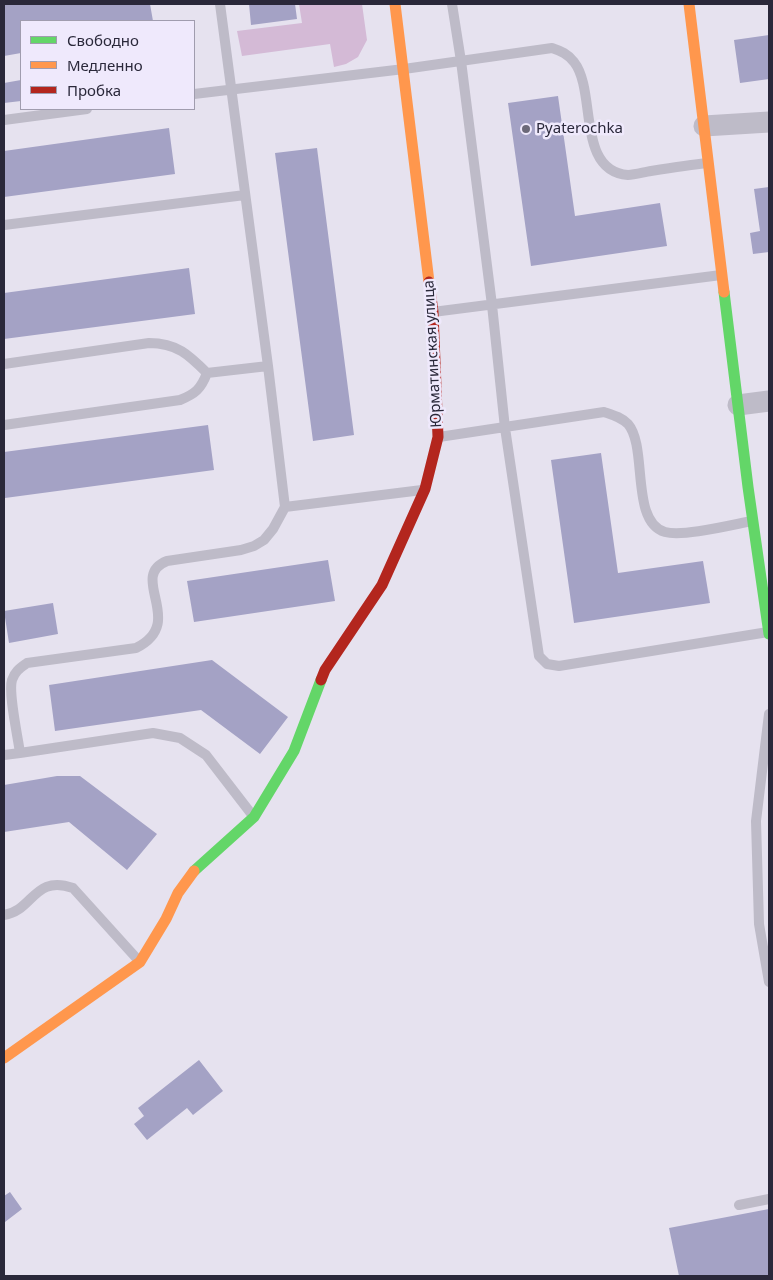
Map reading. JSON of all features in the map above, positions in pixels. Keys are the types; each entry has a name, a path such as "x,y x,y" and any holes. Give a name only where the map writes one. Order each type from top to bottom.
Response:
{"street":[{"name":"Юрматинская улица","path":"4,1058 140,962 166,919 178,893 194,870 254,816 294,751 325,670 382,585 425,489 438,437 434,312 395,4"},
{"path":"688,4 738,405 769,633"},
{"path":"704,126 769,122"},
{"path":"738,405 769,401"}],"lane":[{"path":"20,753 11,681 17,670 27,663 136,648 148,642 156,633 159,620 152,580 159,564 167,561 242,550 254,546 264,540 273,529 284,507 268,366 220,4"},
{"path":"452,4 492,305 505,428 539,656 547,664 559,666 769,633"},
{"path":"195,94 404,69 552,48 564,52 574,62 581,74 596,150 604,164 615,172 629,175 708,163"},
{"path":"4,120 79,110"},
{"path":"4,225 245,195"},
{"path":"434,312 722,275"},
{"path":"4,364 149,343 162,343 177,348 193,359 207,374"},
{"path":"207,374 268,366"},
{"path":"4,425 180,400 192,395 202,385 207,374"},
{"path":"438,437 604,412 618,416 629,425 634,438 645,509 651,522 663,531 677,533 753,521"},
{"path":"284,507 425,489"},
{"path":"769,714 756,821 759,924 769,982"},
{"path":"4,755 153,733 180,738 206,755 254,816"},
{"path":"4,915 13,914 39,890 49,885 62,884 72,888 140,962"},
{"path":"739,1205 769,1199"}],"shaded area":[{"path":"299,4 362,4 367,40 358,57 346,64 334,67 330,44 242,56 237,31 302,23"}],"building":[{"path":"4,4 150,4 153,20 20,20 20,53 4,56"},
{"path":"249,4 295,4 297,19 251,25"},
{"path":"769,35 769,79 740,83 734,40"},
{"path":"20,80 20,101 4,103 4,83"},
{"path":"558,96 575,216 660,203 667,246 531,266 508,103"},
{"path":"169,128 175,174 4,197 4,151"},
{"path":"317,148 354,435 313,441 275,153"},
{"path":"769,187 769,252 753,254 750,233 760,231 754,189"},
{"path":"189,268 195,314 4,339 4,293"},
{"path":"208,425 214,470 5,498 4,452"},
{"path":"601,453 618,573 703,561 710,603 574,623 551,460"},
{"path":"328,560 335,601 194,622 187,581"},
{"path":"53,603 58,634 9,643 4,611"},
{"path":"212,660 288,717 260,754 201,710 55,731 49,685"},
{"path":"57,776 80,776 157,834 127,870 69,822 4,832 4,785"},
{"path":"199,1060 223,1091 193,1115 187,1108 147,1140 134,1124 144,1116 138,1108"},
{"path":"10,1192 22,1209 5,1222 4,1196"},
{"path":"769,1209 769,1276 679,1276 669,1228"}],"traffic: fast":[{"path":"724,292 748,487 769,634"},
{"path":"194,871 254,817 294,751 321,680"}],"traffic: slow":[{"path":"395,4 429,282"},
{"path":"689,4 724,292"},
{"path":"4,1058 140,962 166,919 178,893 194,871"}],"traffic: jam":[{"path":"321,680 325,670 382,585 425,489 438,437 433,312 429,282"}],"place":[{"name":"Pyaterochka","path":"526,129"}]}
